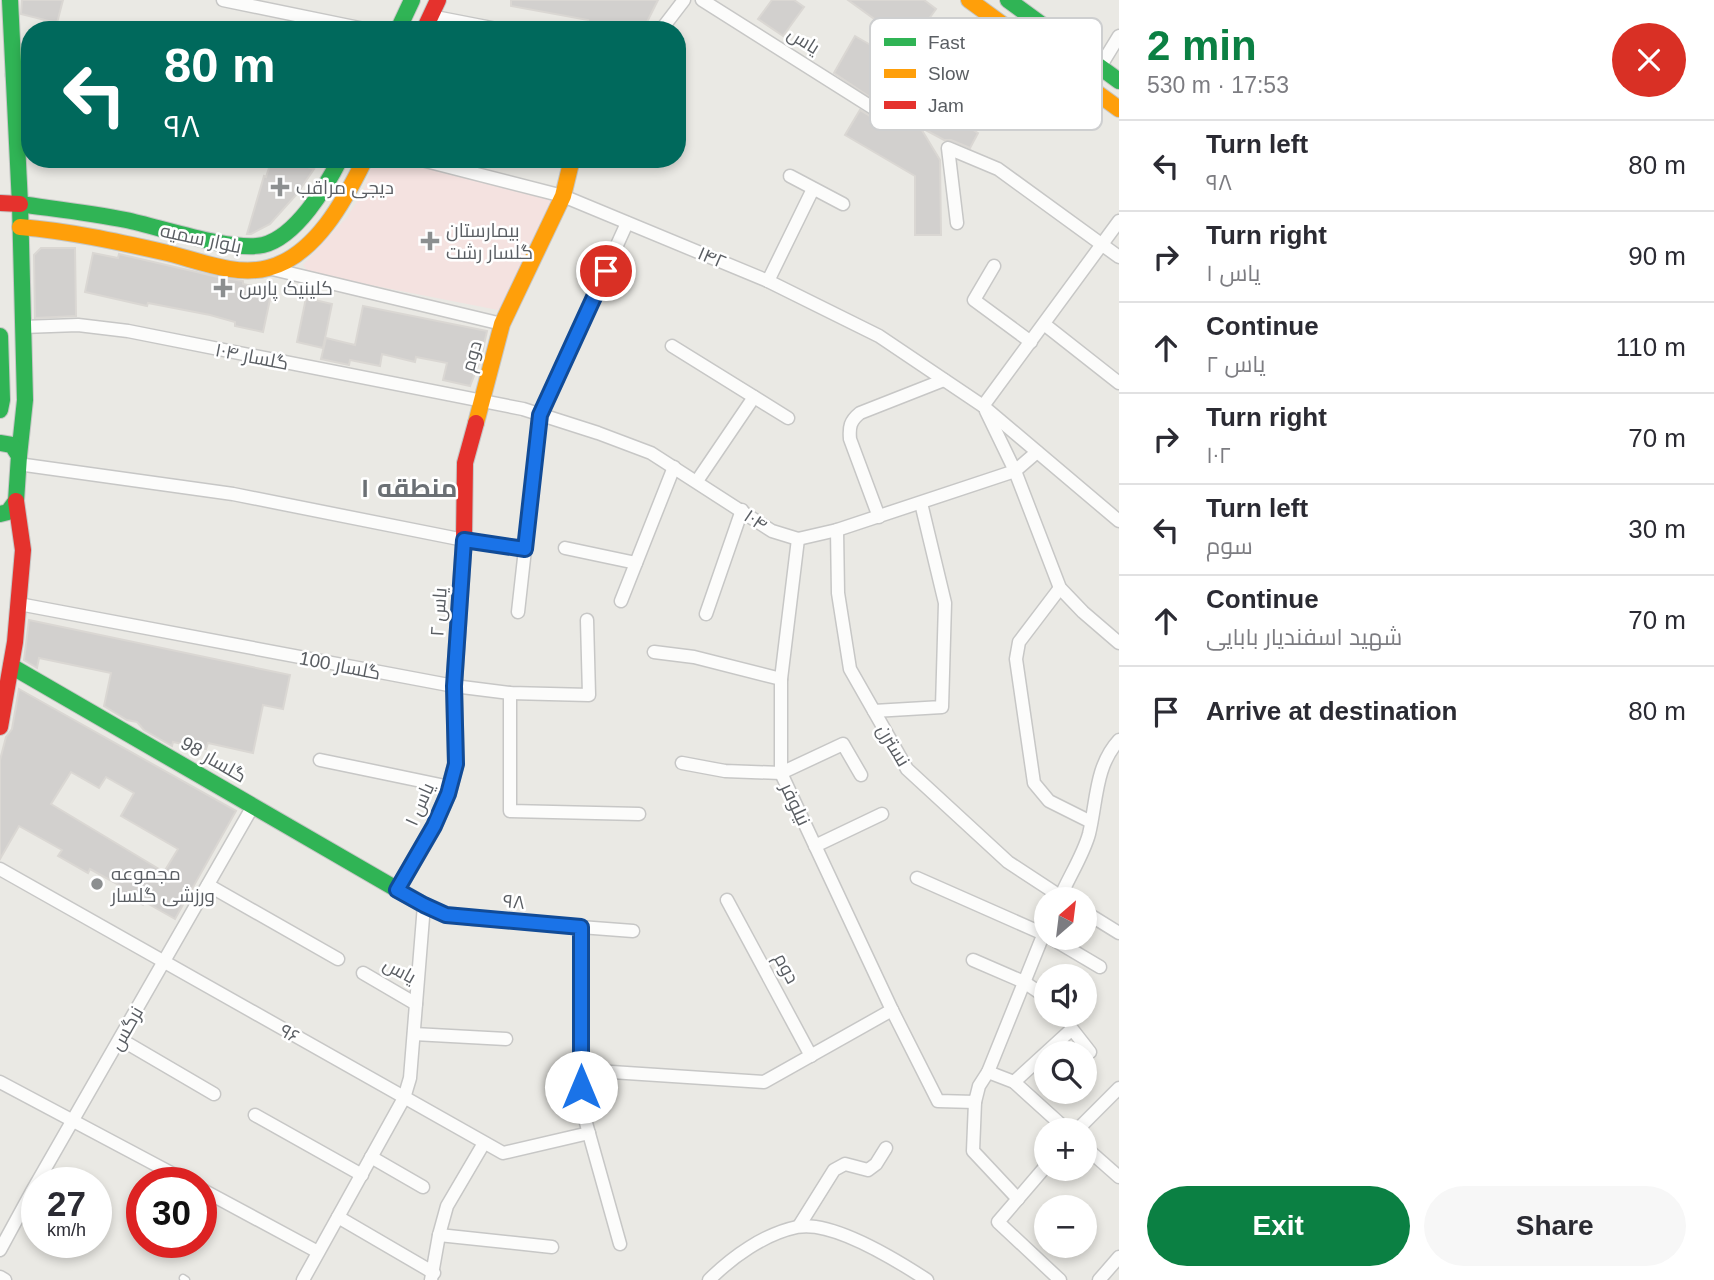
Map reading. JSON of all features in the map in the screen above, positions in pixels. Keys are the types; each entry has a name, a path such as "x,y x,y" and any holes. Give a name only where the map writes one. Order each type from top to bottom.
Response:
{"main road":[{"path":"0,727 11,666 23,550 16,501 25,400 20,204 10,0"},
{"path":"402,21 412,0"},
{"path":"428,21 438,0"},
{"path":"969,0 994,18"},
{"path":"1008,0 1027,6 1041,18"},
{"path":"1102,68 1119,81"},
{"path":"1102,97 1119,109"},
{"name":"بلوار سمیه","path":"0,204 20,204 125,220 239,245 261,245 281,236 290,228 315,199 334,168"},
{"name":"بلوار سمیه","path":"0,227 20,227 120,242 235,268 266,268 282,263 307,244 340,202 361,168"},
{"path":"502,324 563,196 570,168"},
{"name":"دوم","path":"464,540 465,463 502,324"},
{"path":"0,337 0,410"},
{"path":"0,443 12,446 19,460"},
{"path":"0,514 8,512 16,501"},
{"name":"یاس ۲","path":"454,686 464,540"},
{"name":"گلسار 98","path":"11,666 397,890"},
{"name":"یاس ۱","path":"397,890 434,826 450,787 456,764 454,686"},
{"name":"۹۸","path":"397,890 424,905"}],"street":[{"path":"223,0 325,21"},
{"path":"668,21 684,0"},
{"name":"یاس","path":"702,0 870,106"},
{"path":"1102,64 1119,36"},
{"path":"12,75 21,76"},
{"path":"957,223 948,148 998,169 1119,257"},
{"name":"۱۴۲","path":"453,168 563,196 768,281 879,336 983,406 1119,521"},
{"path":"790,176 843,204"},
{"path":"768,281 813,188"},
{"path":"1119,221 983,406 1015,471 1060,588 1119,643"},
{"path":"518,612 540,415 628,223"},
{"path":"994,266 974,300 1031,342"},
{"path":"266,268 502,324"},
{"path":"1044,324 1119,383"},
{"name":"گلسار ۱۰۴","path":"23,327 78,325 108,328 480,400"},
{"path":"672,346 788,418"},
{"path":"879,517 850,439 849,429 853,419 860,413 944,380"},
{"path":"697,481 754,397"},
{"name":"۱۰۴","path":"480,400 540,415 651,453 772,531 798,539"},
{"path":"798,539 879,517 1015,471 1037,452"},
{"path":"19,460 233,494 464,540 525,549"},
{"path":"621,601 674,467"},
{"path":"874,710 942,707 945,603 921,503"},
{"path":"705,614 742,510"},
{"name":"نسترن","path":"837,530 838,593 850,669 907,769 1008,862 1046,887"},
{"name":"نیلوفر","path":"798,539 781,680 781,773 892,1010 938,1101 975,1102"},
{"path":"565,548 636,564"},
{"path":"1060,588 1019,642 1016,659 1034,783 1049,801 1091,822"},
{"name":"گلسار 100","path":"19,604 454,686 510,693 589,695 587,620"},
{"path":"654,652 694,657 781,680"},
{"path":"510,693 510,811 639,814"},
{"path":"1067,887 1088,836 1101,770 1110,749 1119,740"},
{"path":"682,763 725,771 781,773 843,744 861,775"},
{"path":"320,760 450,787"},
{"name":"نرگس","path":"49,1167 253,806"},
{"path":"815,846 882,814"},
{"name":"۹۶","path":"0,869 503,1153 589,1133"},
{"path":"917,878 1034,928"},
{"path":"208,885 338,959"},
{"name":"دوم","path":"727,900 811,1056"},
{"path":"303,1280 404,1098 410,1078 424,905"},
{"name":"۹۸","path":"424,905 446,915 474,919 633,931"},
{"path":"1097,919 1119,933"},
{"path":"581,927 581,1105 621,1244"},
{"path":"1018,1199 973,1152 975,1102 979,1086 988,1072 1039,950"},
{"path":"1073,950 1100,967"},
{"path":"972,960 1034,989"},
{"name":"یاس","path":"363,974 416,1004"},
{"path":"581,1070 764,1082 892,1010"},
{"path":"1059,1041 1072,1029 1081,1041"},
{"path":"414,1034 506,1039"},
{"path":"120,1039 214,1094"},
{"path":"1014,1082 1034,1064"},
{"path":"988,1072 1014,1082 1054,1118"},
{"path":"0,1082 161,1167"},
{"path":"1089,1118 1119,1088"},
{"path":"255,1115 362,1175"},
{"path":"338,1217 433,1276 447,1206 484,1143"},
{"path":"799,1226 834,1170 845,1164 868,1170 876,1164 886,1148"},
{"path":"371,1157 423,1187"},
{"path":"1097,1158 1119,1177"},
{"path":"1034,1180 998,1222 1060,1280"},
{"path":"217,1198 318,1252"},
{"name":"نرگس","path":"0,1250 21,1215"},
{"path":"709,1280 727,1262 761,1241 799,1226 828,1229 860,1241 927,1280"},
{"path":"439,1236 552,1247"},
{"path":"1099,1280 1119,1257"},
{"path":"0,1277 5,1280"}],"shaded area":[{"name":"بیمارستان گلسار رشت","path":"371,168 430,168 558,195 503,311 309,273 303,265 347,217 363,192"}],"building":[{"path":"22,0 63,0 58,21 21,14"},
{"path":"511,0 658,0 648,21 588,21 511,6"},
{"path":"772,0 794,0 804,7 783,36 758,19"},
{"path":"848,0 924,0 936,9 929,18 873,18"},
{"path":"855,36 870,45 870,97 834,73"},
{"path":"860,110 870,116 870,130 922,130 940,160 941,235 915,235 915,176 845,135"},
{"path":"926,130 973,130 978,133 970,148 944,140"},
{"path":"269,168 314,169 297,194 270,224 247,234 264,176 266,177"},
{"path":"41,248 75,248 76,316 35,318 34,255"},
{"path":"93,253 118,258 119,254 243,281 243,284 272,290 263,332 235,326 235,322 210,315 148,303 147,306 85,292"},
{"path":"306,298 332,304 323,348 297,342"},
{"path":"363,306 487,331 481,358 470,386 443,380 447,363 416,357 415,362 382,354 380,366 350,360 349,365 321,359 326,338 355,345"},
{"path":"29,620 290,675 283,709 263,705 253,753 208,743 206,749 173,742 172,746 144,730 137,722 127,720 104,706 111,673 39,658 37,668 24,660"},
{"path":"19,689 236,811 175,919 116,890 119,885 90,869 88,873 58,856 62,850 19,826 0,859 0,760 6,737 12,729","holes":["71,772 99,788 106,777 134,793 121,816 178,849 164,872 51,804"]}],"traffic: fast":[{"path":"10,0 20,204 25,400 19,456"},
{"path":"402,21 412,0"},
{"path":"1008,0 1033,18"},
{"path":"1102,69 1119,81"},
{"path":"20,204 126,220 215,242 263,245 275,240 298,222 309,210 335,168"},
{"path":"0,336 0,410"},
{"path":"0,443 12,445 19,456 16,501 8,512 0,514"},
{"path":"11,666 424,905"}],"traffic: slow":[{"path":"969,0 994,18"},
{"path":"1102,97 1119,109"},
{"path":"20,227 109,240 228,269 268,268 285,262 314,239 338,208 360,168"},
{"path":"476,423 502,324 563,196 570,168"}],"traffic: jam":[{"path":"428,21 438,0"},
{"path":"0,203 20,204"},
{"path":"397,890 434,826 448,794 456,763 454,686 464,540 465,463 476,423"},
{"path":"0,727 15,642 23,550 16,501"}],"place":[{"name":"دیجی مراقب","path":"280,187"},
{"name":"بیمارستان گلسار رشت","path":"430,241"},
{"name":"کلینیک پارس","path":"223,288"},
{"name":"مجموعه ورزشی گلسار","path":"97,884"}],"district":[{"name":"منطقه ۱","path":"409,488"}],"route":[{"path":"581,1087 581,927 446,915 397,890 434,826 448,794 456,764 454,686 464,540 525,549 540,415 606,271"}]}
